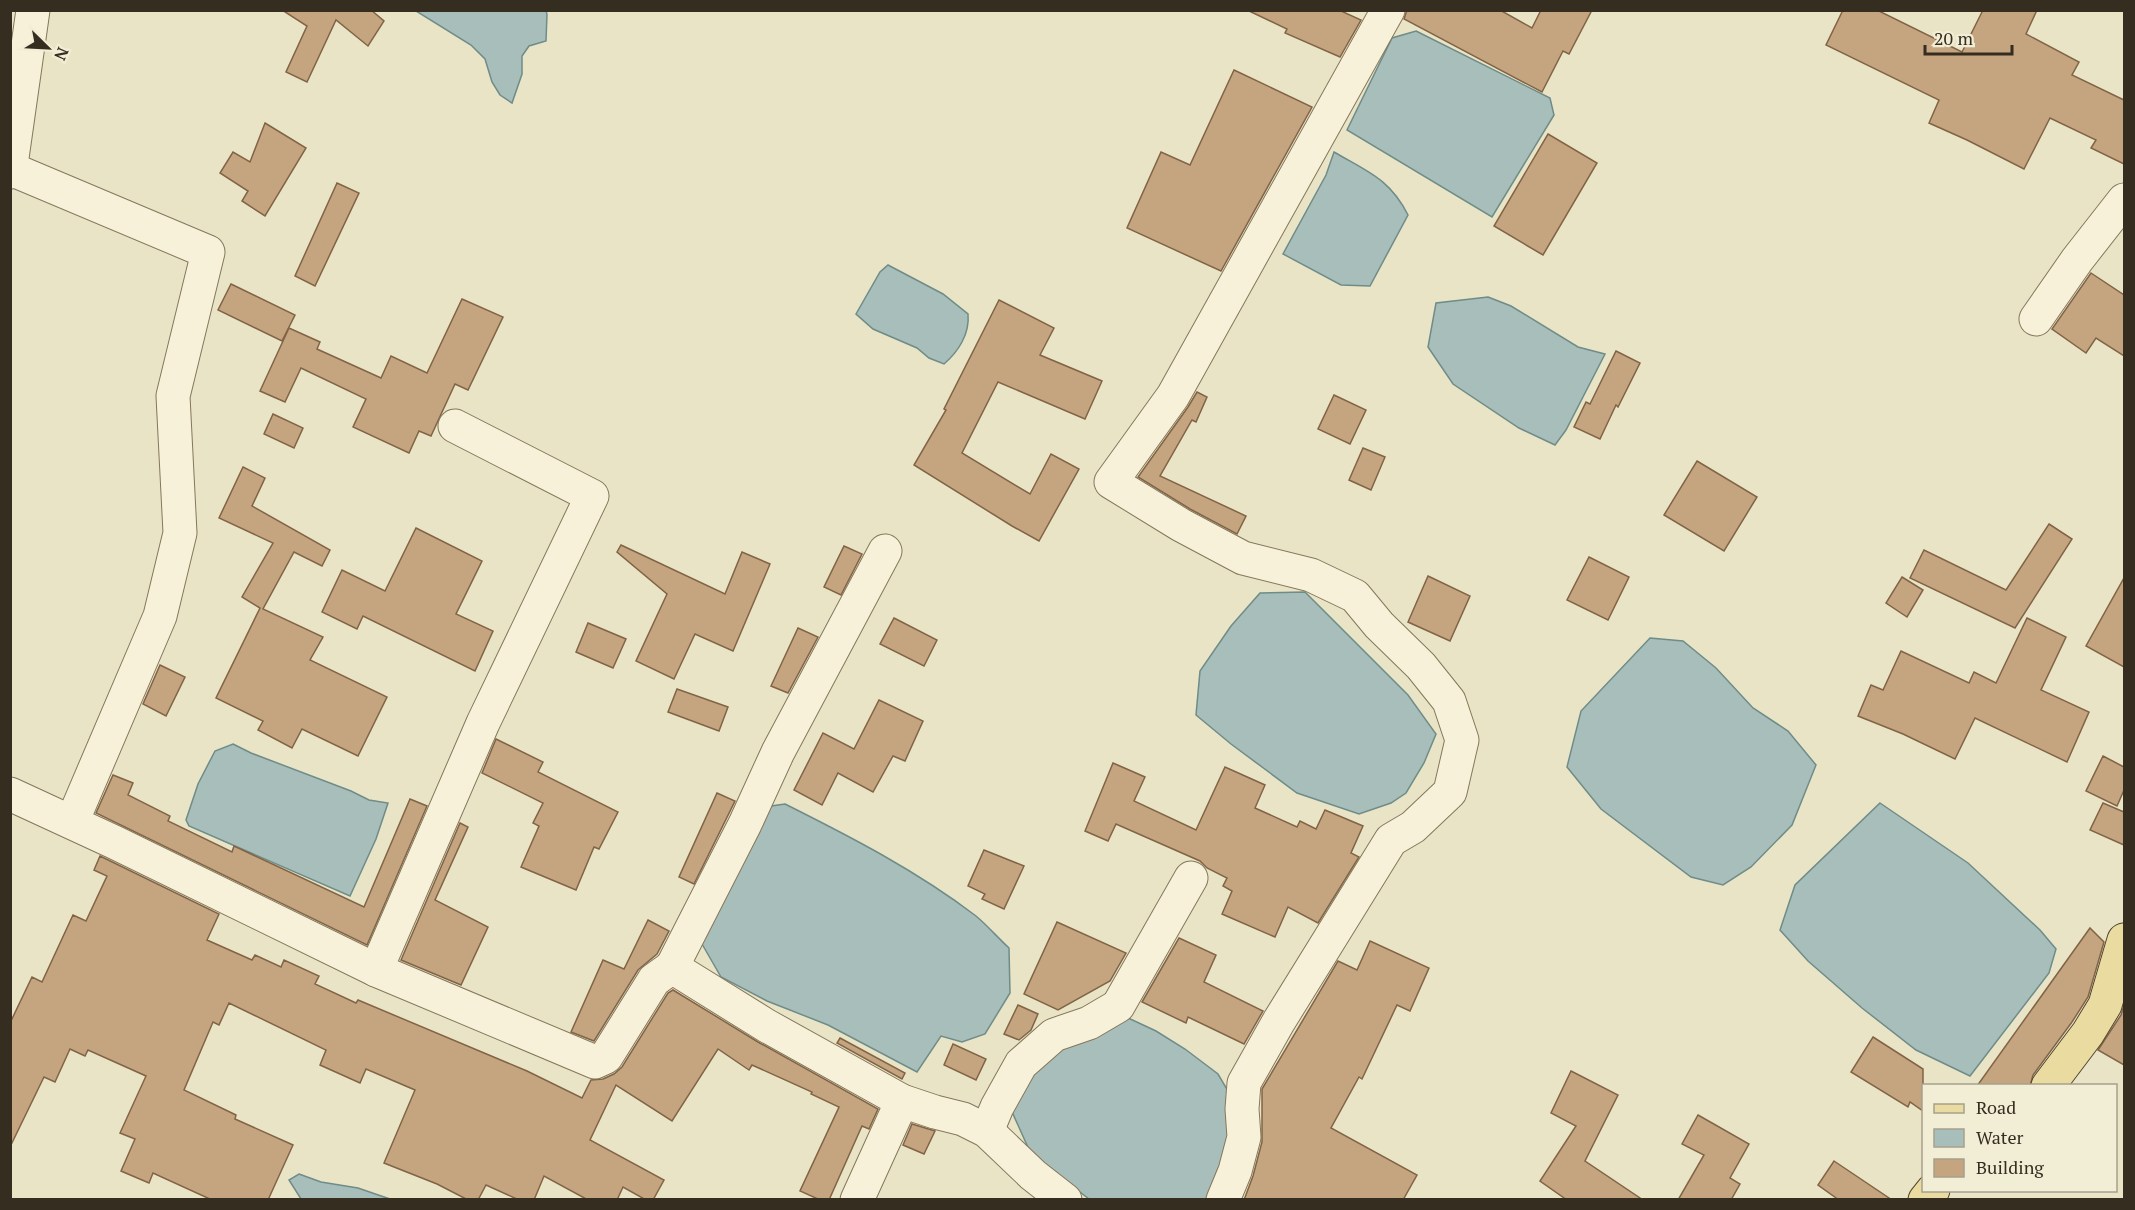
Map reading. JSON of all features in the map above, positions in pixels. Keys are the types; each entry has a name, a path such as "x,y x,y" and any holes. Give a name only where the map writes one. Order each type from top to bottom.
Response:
{"main road":[{"path":"2050,1084 2088,1033 2105,1005 2124,940"}],"street":[{"path":"33,10 11,170 208,252 173,396 180,533 160,616 72,822"},
{"path":"1223,1200 1235,1171 1244,1137 1242,1109 1244,1083 1279,1021 1391,840 1413,827 1450,792 1462,740 1449,701 1421,666 1379,625 1355,596 1311,575 1243,558 1181,525 1111,482 1173,396 1388,10"},
{"path":"2036,319 2077,260 2124,200"},
{"path":"376,969 483,723 592,496 455,426"},
{"path":"10,794 376,969 595,1062 606,1057 654,980 672,967 745,824 778,752 885,551"},
{"path":"987,1131 997,1107 1021,1064 1054,1035 1089,1023 1118,1006 1191,878"},
{"path":"672,967 767,1026 902,1101 963,1119 987,1131 1033,1175 1065,1200"},
{"path":"857,1200 902,1101"}],"water":[{"path":"416,11 546,11 546,41 529,46 522,56 522,74 512,103 500,95 492,82 485,59 471,45"},
{"path":"1416,31 1550,98 1554,115 1492,217 1347,130 1392,38"},
{"path":"1334,152 1368,171 1386,185 1408,215 1370,286 1341,285 1283,254 1326,175"},
{"path":"888,265 943,294 968,314 967,329 962,342 944,364 929,358 917,348 873,329 856,314 880,272"},
{"path":"1488,297 1511,306 1578,347 1605,354 1566,430 1555,445 1519,428 1453,384 1428,347 1436,303"},
{"path":"1305,592 1408,695 1436,734 1424,763 1406,793 1391,803 1359,814 1297,793 1196,715 1200,671 1231,626 1260,593"},
{"path":"1650,638 1683,641 1716,668 1753,708 1788,731 1816,765 1792,825 1751,867 1723,885 1691,877 1601,809 1567,767 1581,711"},
{"path":"233,744 369,800 388,803 376,839 350,896 189,826 186,820 198,784 215,751"},
{"path":"1880,803 1968,863 2040,930 2056,949 2049,973 1970,1076 1916,1050 1862,1008 1808,961 1780,930 1795,885"},
{"path":"785,804 859,842 931,884 976,916 1009,948 1010,993 985,1034 962,1042 941,1036 917,1072 828,1025 767,1001 721,977 702,944 717,891 771,806"},
{"path":"1124,1016 1156,1031 1185,1049 1218,1074 1231,1096 1236,1129 1215,1199 1089,1199 1031,1154 1008,1103 1026,1071 1082,1026"},
{"path":"299,1174 321,1182 358,1188 390,1199 301,1199 289,1180"}],"building":[{"path":"282,10 371,10 384,21 368,46 336,20 307,82 286,72 307,26"},
{"path":"1247,10 1339,10 1361,20 1340,57 1285,33 1287,29"},
{"path":"1407,10 1500,10 1532,28 1541,10 1592,10 1569,54 1563,51 1542,92 1404,19"},
{"path":"1843,10 1877,10 1962,52 1983,10 2037,10 2026,34 2079,62 2072,75 2124,100 2124,164 2091,148 2096,140 2050,118 2024,169 1929,123 1939,100 1826,45"},
{"path":"1234,70 1312,107 1221,271 1127,228 1161,152 1190,165"},
{"path":"265,123 306,148 265,216 242,201 248,191 220,173 233,152 250,162"},
{"path":"1548,134 1597,163 1543,255 1494,226"},
{"path":"337,183 359,193 315,286 295,276"},
{"path":"2091,273 2124,295 2124,356 2096,338 2086,353 2052,329"},
{"path":"231,284 295,315 282,341 218,310"},
{"path":"462,299 503,317 468,390 455,384 431,436 419,431 409,453 353,427 366,399 301,368 285,402 260,391 289,328 320,342 317,349 381,378 391,356 427,373"},
{"path":"999,300 1054,328 1040,355 1102,381 1085,419 998,382 962,453 1030,494 1051,454 1079,469 1039,541 914,465 946,410 944,409"},
{"path":"1616,351 1640,363 1600,439 1574,427 1586,402 1590,404"},
{"path":"1197,392 1207,397 1196,422 1192,420 1160,476 1246,516 1237,534 1138,477"},
{"path":"1334,395 1366,410 1350,444 1318,429"},
{"path":"273,414 303,428 294,448 264,434"},
{"path":"1363,448 1385,457 1371,490 1349,480"},
{"path":"1697,461 1757,497 1724,551 1664,515"},
{"path":"243,467 265,478 252,506 330,550 322,566 294,552 263,609 323,637 310,660 387,697 358,756 302,729 292,748 258,730 263,721 216,698 260,608 242,597 273,543 219,518"},
{"path":"2049,524 2072,539 2015,628 1910,578 1924,550 2006,590"},
{"path":"416,528 482,561 456,614 493,631 475,671 363,616 357,629 322,612 342,570 385,591"},
{"path":"621,545 725,594 742,552 770,564 733,651 695,634 674,679 636,661 667,594 617,552"},
{"path":"844,546 862,554 841,595 824,587"},
{"path":"1589,557 1629,577 1608,620 1567,600"},
{"path":"1428,576 1470,596 1450,641 1408,622"},
{"path":"1902,577 1923,590 1907,617 1886,603"},
{"path":"2124,578 2124,667 2086,646"},
{"path":"894,618 937,640 924,666 880,644"},
{"path":"2027,618 2066,637 2041,690 2089,712 2067,762 1975,718 1955,759 1858,716 1871,685 1883,690 1901,651 1969,683 1974,672 1996,683"},
{"path":"588,623 626,639 613,668 576,652"},
{"path":"798,628 818,637 788,693 771,686"},
{"path":"160,665 185,677 166,716 143,704"},
{"path":"677,689 728,707 719,731 668,712"},
{"path":"879,700 923,721 905,761 893,756 873,792 838,773 822,805 794,790 823,733 854,749"},
{"path":"496,739 543,762 538,772 618,812 599,849 594,847 576,890 521,867 539,826 533,823 543,803 482,773"},
{"path":"2103,756 2124,767 2124,790 2117,806 2086,791"},
{"path":"1113,763 1145,777 1134,801 1196,830 1225,767 1265,785 1255,808 1297,827 1300,821 1316,829 1325,810 1363,826 1351,853 1359,857 1318,923 1288,907 1275,937 1222,914 1232,891 1223,886 1227,878 1207,868 1200,861 1116,824 1108,841 1085,831"},
{"path":"113,775 133,783 128,795 170,816 168,821 232,852 234,846 364,907 410,799 427,806 367,945 96,813"},
{"path":"717,793 735,801 694,884 679,877"},
{"path":"2103,803 2124,812 2124,845 2090,830"},
{"path":"460,823 468,827 435,900 488,927 461,985 401,960"},
{"path":"984,850 1024,866 1004,909 982,899 985,894 968,886"},
{"path":"100,856 219,914 207,940 252,960 255,955 281,967 284,960 319,976 315,984 356,1003 358,1000 527,1071 582,1098 591,1080 603,1079 622,1067 668,993 673,990 758,1042 878,1109 869,1129 862,1126 829,1200 820,1200 800,1191 839,1107 752,1065 749,1070 718,1049 672,1121 616,1085 590,1140 664,1180 653,1200 646,1200 623,1187 617,1200 588,1200 544,1176 534,1200 519,1200 486,1185 478,1200 468,1200 437,1184 384,1163 415,1090 366,1069 360,1083 320,1065 326,1050 229,1003 219,1025 213,1022 184,1090 236,1115 235,1119 293,1145 268,1200 212,1200 153,1173 149,1183 121,1171 135,1139 120,1133 146,1076 88,1050 85,1056 70,1049 55,1082 44,1077 10,1147 10,1023 32,977 42,982 73,915 86,921 107,876 94,870"},
{"path":"648,920 669,931 657,954 638,970 594,1041 571,1032 603,960 624,969"},
{"path":"1057,922 1126,953 1110,981 1058,1010 1024,994"},
{"path":"2090,928 2104,942 2088,997 2033,1075 2031,1084 1978,1084"},
{"path":"1179,938 1216,955 1204,982 1263,1011 1244,1044 1188,1017 1186,1023 1142,1002"},
{"path":"1370,941 1429,968 1410,1011 1397,1005 1362,1079 1359,1077 1331,1128 1417,1175 1403,1200 1244,1200 1262,1142 1262,1089 1338,961 1357,970"},
{"path":"1018,1005 1038,1014 1031,1030 1019,1040 1004,1034"},
{"path":"2124,1005 2124,1065 2098,1050 2121,1015"},
{"path":"1873,1037 1923,1069 1922,1110 1910,1102 1908,1107 1851,1072"},
{"path":"840,1038 905,1073 902,1079 837,1043"},
{"path":"953,1044 986,1059 976,1080 944,1065"},
{"path":"1571,1071 1618,1095 1585,1161 1643,1200 1567,1200 1540,1181 1576,1126 1551,1113"},
{"path":"1698,1115 1749,1144 1730,1178 1740,1184 1731,1200 1678,1200 1704,1155 1682,1144"},
{"path":"912,1124 935,1131 924,1154 903,1145"},
{"path":"1834,1161 1892,1200 1839,1200 1818,1185"}]}
